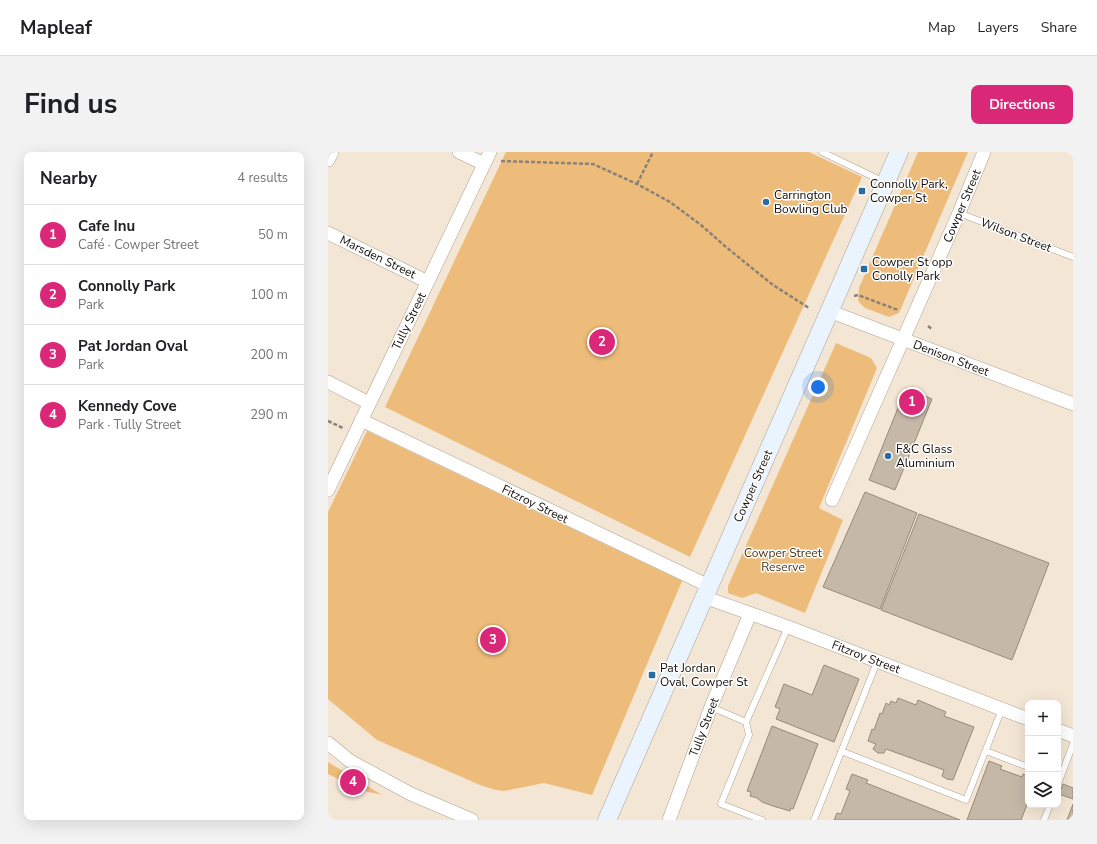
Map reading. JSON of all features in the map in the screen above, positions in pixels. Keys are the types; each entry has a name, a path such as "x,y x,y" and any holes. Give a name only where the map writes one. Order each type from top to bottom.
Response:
{"main road":[{"name":"Cowper Street","path":"607,819 899,152"}],"street":[{"path":"328,160 332,152"},
{"path":"460,152 488,157"},
{"name":"Cowper Street","path":"832,500 959,213 984,152"},
{"name":"Tully Street","path":"328,490 488,157"},
{"name":"Marsden Street","path":"328,233 428,282"},
{"name":"Denison Street","path":"829,311 1073,404"},
{"path":"328,382 369,403"},
{"name":"Fitzroy Street","path":"361,420 750,614 788,627 1025,718"},
{"name":"Tully Street","path":"669,820 711,707 750,614"},
{"path":"1061,731 1073,736"},
{"path":"328,743 350,761 411,794 472,820"}],"lane":[{"path":"822,152 885,182"},
{"name":"Wilson Street","path":"959,213 1073,257"},
{"path":"762,820 721,804 749,735 746,722 788,627"},
{"path":"814,820 877,662"},
{"path":"711,707 746,722"},
{"path":"841,751 966,800 1002,709"},
{"path":"1061,776 1073,744"},
{"path":"986,750 1025,766"},
{"path":"1044,820 1049,808"}],"path":[{"path":"637,184 653,152"},
{"path":"488,157 500,161 593,164 637,184 670,202 773,285 809,308"},
{"path":"854,296 858,295 898,310"},
{"path":"928,326 932,329"}],"green space":[{"path":"506,152 809,152 862,177 690,557 385,407"},
{"path":"918,152 968,152 899,313 889,317 865,308 858,301 859,288"},
{"name":"Cowper Street Reserve","path":"836,343 871,358 877,368 819,508 843,520 805,613 756,593 742,598 728,593 728,586"},
{"path":"367,431 682,581 592,795 544,783 504,791 480,785 377,740 328,699 328,512"},
{"path":"328,762 382,795 360,790 328,774"}],"building":[{"path":"906,388 932,399 895,490 869,480"},
{"path":"865,492 917,513 880,609 823,587"},
{"path":"919,514 1049,563 1012,660 881,610"},
{"path":"824,665 859,679 834,742 776,719 780,709 775,707 784,684 812,695"},
{"path":"898,698 916,705 918,700 946,712 944,716 974,727 953,780 942,776 944,770 886,749 884,753 878,753 873,749 876,744 868,741 872,729 874,730 880,713 882,714 886,703 889,705 891,701 896,703"},
{"path":"772,726 818,744 793,809 791,808 790,811 762,802 757,798 750,796 751,792 747,791"},
{"path":"989,761 1002,766 1000,769 1022,777 1023,774 1025,775 1026,808 1021,820 967,820"},
{"path":"852,774 868,780 866,783 960,820 834,820 837,813 841,814 850,791 846,789"},
{"path":"1063,784 1073,788 1073,799 1061,795"},
{"path":"1073,804 1073,820 1067,820"}],"place":[{"name":"Connolly Park, Cowper St","path":"862,191"},
{"name":"Carrington Bowling Club","path":"766,202"},
{"name":"Cowper St opp Conolly Park","path":"864,269"},
{"name":"Connolly Park","path":"602,342"},
{"name":"Cafe Inu","path":"912,402"},
{"name":"F&C Glass Aluminium","path":"888,456"},
{"name":"Pat Jordan Oval","path":"493,640"},
{"name":"Pat Jordan Oval, Cowper St","path":"652,675"},
{"name":"Kennedy Cove","path":"353,782"}]}
